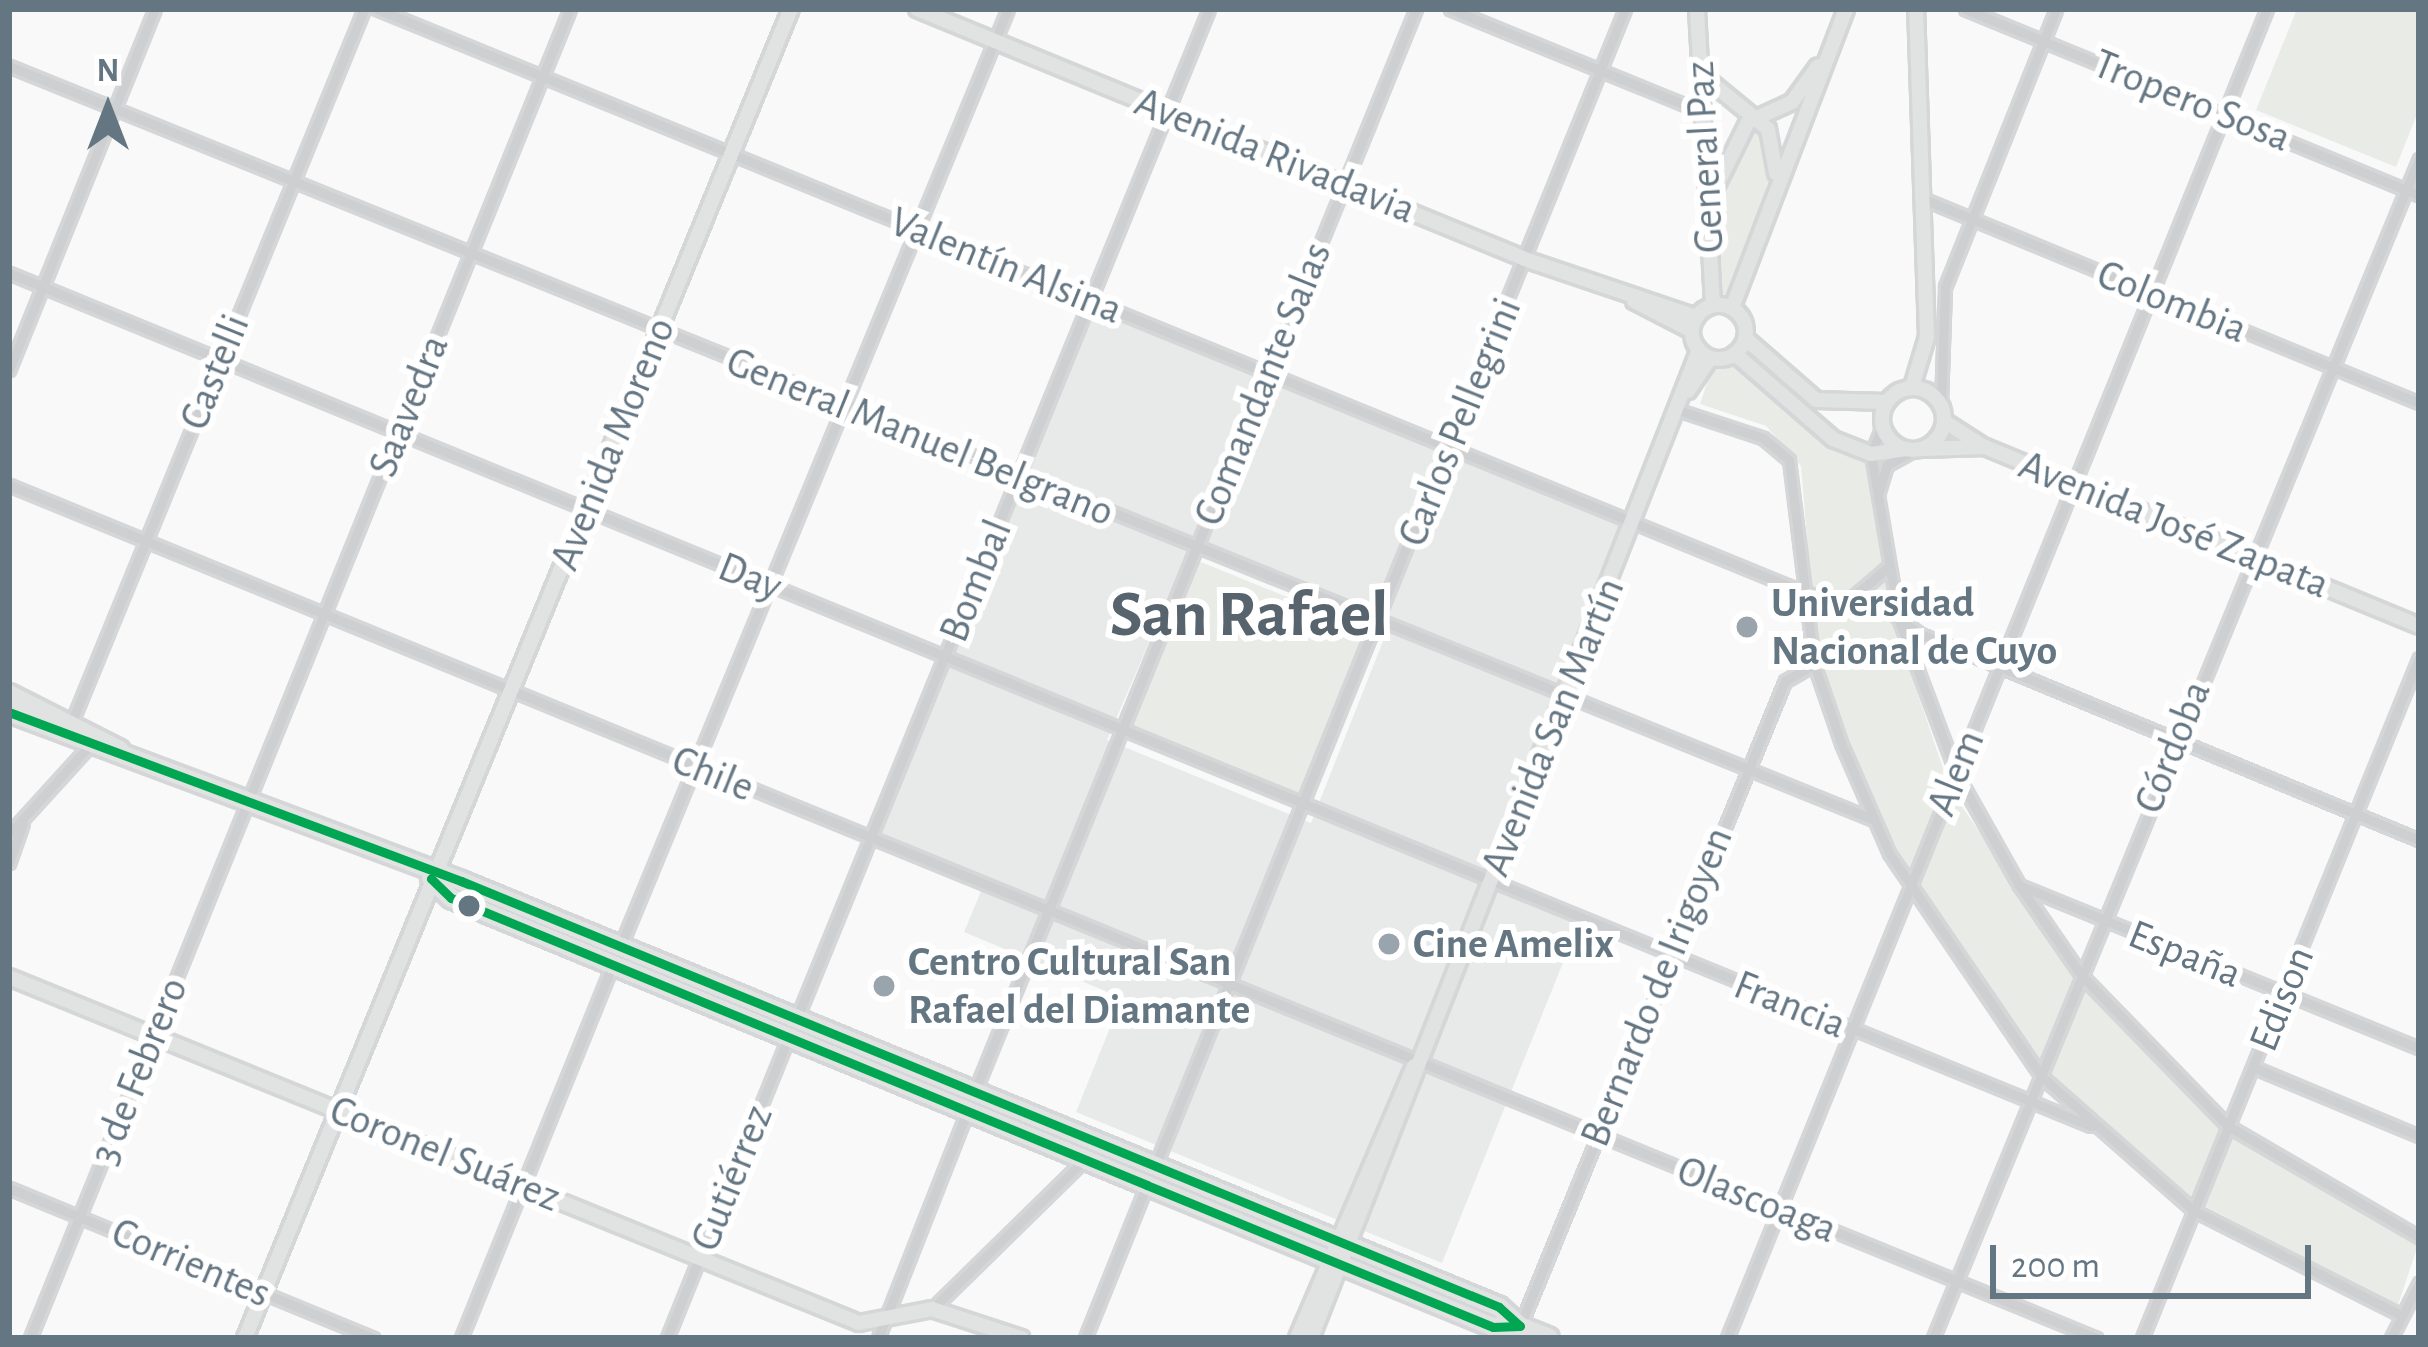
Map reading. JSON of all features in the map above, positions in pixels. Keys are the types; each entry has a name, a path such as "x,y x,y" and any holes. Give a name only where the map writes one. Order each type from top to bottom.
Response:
{"highway":[{"path":"9,696 44,709 69,728"},
{"path":"9,712 69,728 1339,1252 1493,1327 1549,1338"},
{"path":"971,1101 1085,1159 1151,1175"}],"street":[{"path":"9,370 155,9"},
{"name":"Castelli","path":"69,728 364,9"},
{"name":"Valentín Alsina","path":"377,9 1635,524 1806,592 1853,597"},
{"name":"Saavedra","path":"248,803 570,9"},
{"name":"Avenida Moreno","path":"245,1338 791,9"},
{"name":"Avenida Rivadavia","path":"917,9 1694,324"},
{"path":"461,1338 1008,9"},
{"name":"Bombal","path":"793,1028 1209,9"},
{"name":"Comandante Salas","path":"880,1331 1416,9"},
{"path":"1450,9 1700,111"},
{"name":"Carlos Pellegrini","path":"1084,1338 1307,806 1624,9"},
{"name":"General Paz","path":"1697,9 1713,305"},
{"path":"1844,14 1732,308 1745,338 1816,400 1886,402 1912,388 1927,337 1916,9"},
{"name":"Tropero Sosa","path":"1965,9 2419,195"},
{"path":"1985,448 1944,421 1941,301 2056,9"},
{"name":"Alem","path":"1726,1338 2267,9"},
{"path":"1705,208 1754,116 1792,102 1844,14"},
{"name":"General Manuel Belgrano","path":"9,66 1563,700"},
{"path":"1702,75 1754,116 1780,156 1756,246"},
{"name":"Córdoba","path":"1933,1338 2251,556 2419,159"},
{"name":"Colombia","path":"1926,200 2419,403"},
{"name":"Day","path":"9,273 1490,881"},
{"path":"1732,308 1713,305 1694,324 1705,354 1735,354 1815,428 1871,454"},
{"path":"1735,354 1745,338"},
{"name":"Avenida San Martín","path":"1339,1252 1705,354"},
{"path":"1912,388 1941,404"},
{"path":"1886,402 1871,454 1899,620 1957,775 2019,885 2081,975 2228,1126 2419,1238"},
{"path":"1681,411 1763,438 1789,460 1814,664 1874,820 1910,886 2041,1076 2091,1126 2193,1210 2402,1315"},
{"path":"1877,499 1887,464 1914,449 1944,421"},
{"path":"1882,427 1914,449"},
{"name":"Avenida José Zapata","path":"1871,454 1985,448 2419,626"},
{"name":"Chile","path":"9,485 1417,1062"},
{"path":"1887,568 1853,597 2000,666 2419,840"},
{"name":"Edison","path":"2142,1338 2419,658"},
{"name":"Bernardo de Irigoyen","path":"1518,1332 1744,772 1785,681 1814,664"},
{"path":"1563,700 1874,820"},
{"path":"9,834 93,738"},
{"name":"3 de Febrero","path":"30,1338 248,803"},
{"path":"9,863 25,819"},
{"name":"Francia","path":"1490,881 2091,1126"},
{"name":"España","path":"2019,885 2419,1048"},
{"name":"Coronel Suárez","path":"9,977 880,1331"},
{"name":"Gutiérrez","path":"667,1338 793,1028"},
{"name":"Olascoaga","path":"1417,1062 2096,1338"},
{"path":"2254,1067 2419,1136"},
{"path":"880,1331 932,1309 1085,1159"},
{"name":"Corrientes","path":"9,1188 373,1338"},
{"path":"1297,1338 1339,1252"},
{"path":"1311,1338 1339,1252"},
{"path":"2391,1338 2419,1283"},
{"path":"932,1309 1021,1338"}],"shaded area":[{"path":"2297,9 2419,12 2419,109 2396,167 2256,110"},
{"path":"1758,127 1774,163 1730,302 1717,300 1706,207"},
{"path":"1093,308 1629,526 1485,883 1579,923 1442,1263 1076,1112 1122,998 964,932 986,879 880,835","holes":["1192,542 1391,621 1311,823 1107,740"]},
{"path":"1714,362 1738,363 1827,447 1865,462 1896,629 1950,789 2083,984 2226,1131 2419,1242 2398,1305 2191,1199 2044,1068 1877,819 1817,657 1801,466 1766,426 1700,404"},
{"path":"1196,560 1368,630 1300,795 1128,724"}],"transit line":[{"path":"9,712 461,881 1499,1307 1520,1326 1493,1327 1147,1185 451,898 431,879"}],"place":[{"name":"Universidad Nacional de Cuyo","path":"1747,627"},
{"name":"Cine Amelix","path":"1389,944"},
{"name":"Centro Cultural San Rafael del Diamante","path":"884,986"}],"district":[{"name":"San Rafael","path":"1249,616"}]}
